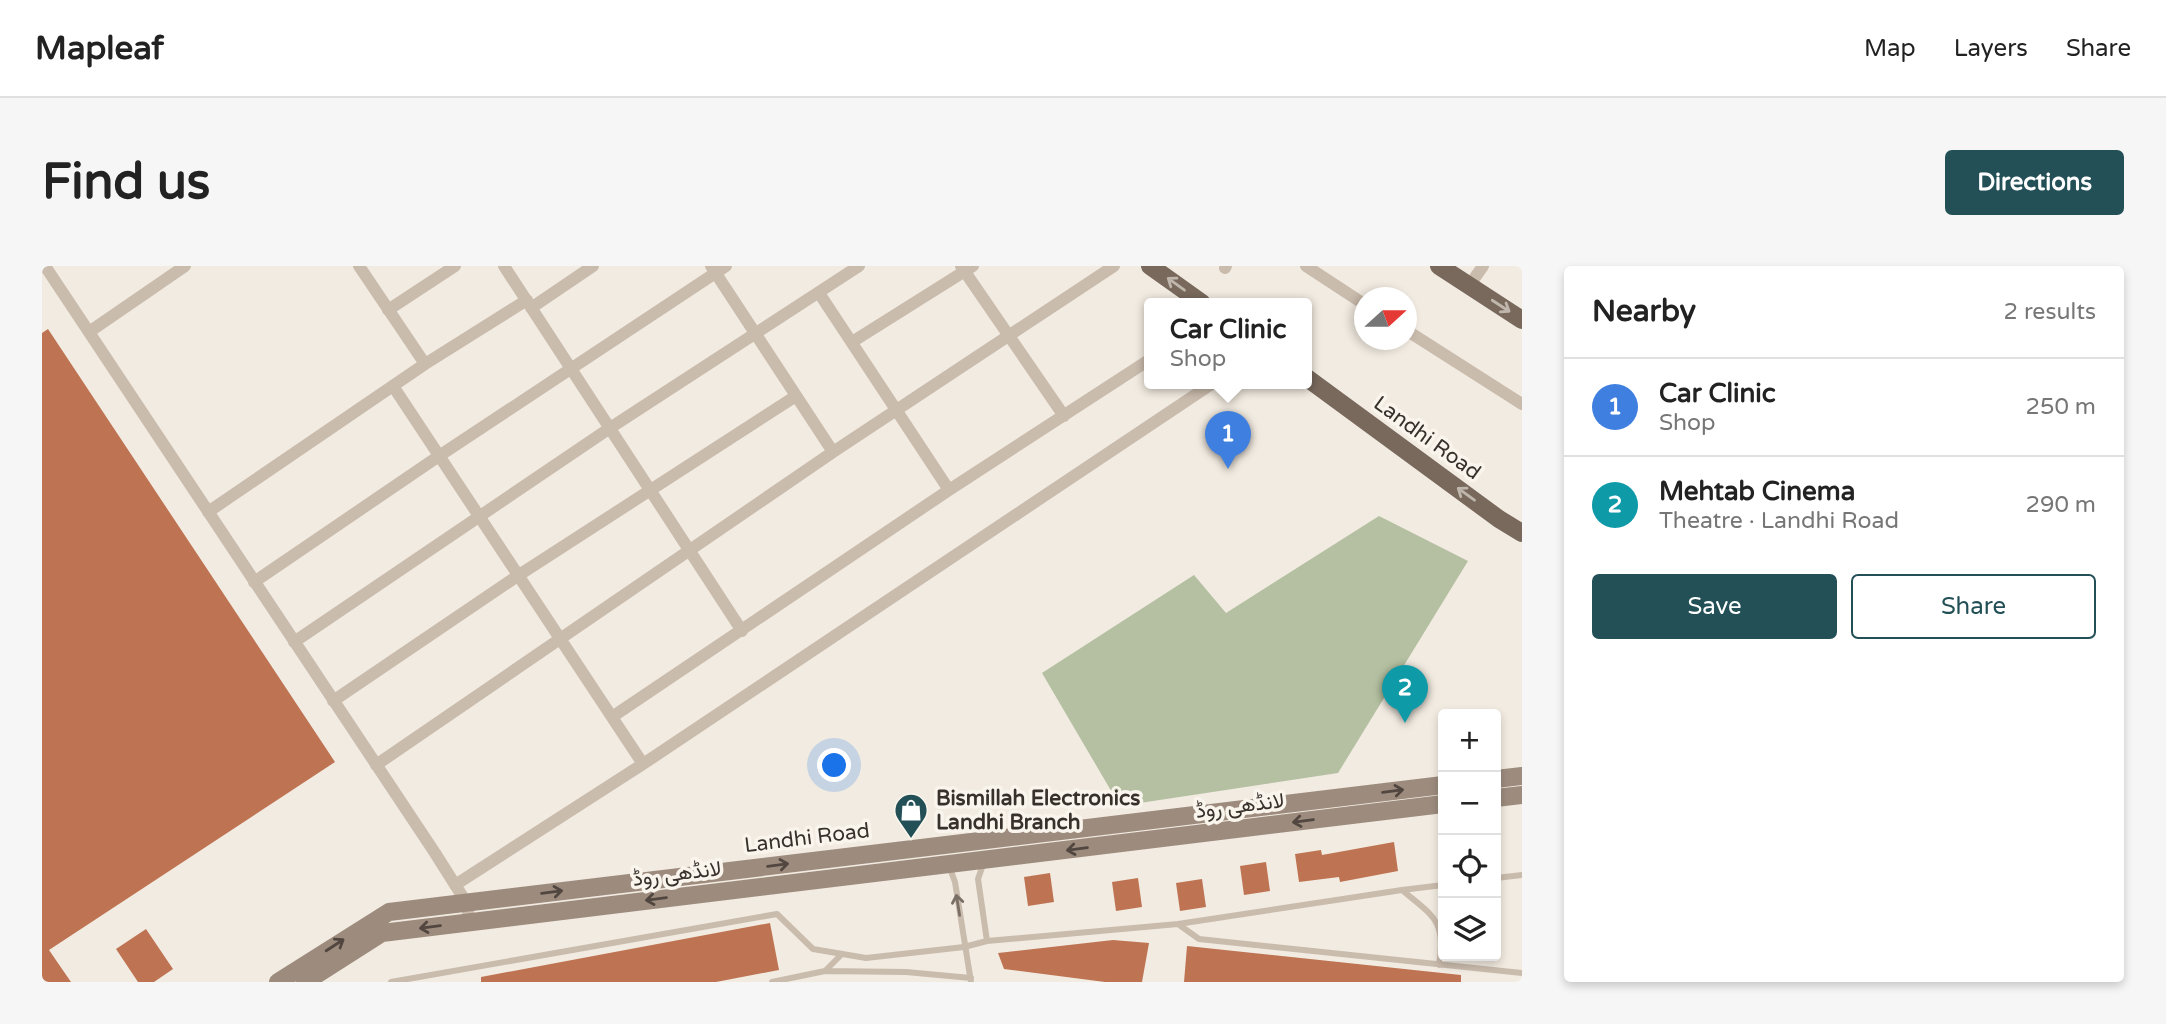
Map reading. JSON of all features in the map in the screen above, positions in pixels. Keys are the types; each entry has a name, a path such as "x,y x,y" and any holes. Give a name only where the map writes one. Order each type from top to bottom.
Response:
{"main road":[{"path":"1150,266 1195,298"},
{"path":"1439,266 1522,320"},
{"name":"Landhi Road","path":"1312,382 1522,533"},
{"path":"1501,778 1522,776"},
{"name":"Landhi Road","path":"278,982 389,912 1438,786"},
{"path":"1366,794 1363,805 1369,813"},
{"path":"1501,797 1522,795"},
{"path":"1339,798 1348,805 1347,811 1341,817"},
{"name":"لانڈھی روڈ","path":"305,982 382,933 1438,805"},
{"path":"985,840 979,843 976,851 979,857 985,860"},
{"path":"932,846 942,853 943,865"},
{"path":"703,874 705,894"}],"street":[{"path":"89,332 185,266"},
{"path":"359,266 425,365"},
{"path":"388,310 455,266"},
{"path":"504,266 742,631"},
{"path":"208,512 425,365 593,266"},
{"path":"294,642 610,428 859,266"},
{"path":"376,765 833,452 1115,266"},
{"path":"1306,266 1354,297"},
{"path":"1469,285 1483,266"},
{"path":"46,268 467,902 470,922"},
{"path":"254,582 717,268 756,334 833,452"},
{"path":"852,342 966,268 1064,416"},
{"path":"819,293 949,490"},
{"path":"1417,337 1522,404"},
{"path":"612,717 949,490 1144,363"},
{"path":"393,386 643,764"},
{"path":"455,884 643,764 1204,389"},
{"path":"333,701 519,575 796,396"}],"lane":[{"path":"985,860 978,879 987,941"},
{"path":"772,982 825,971 906,972 971,980 955,882 943,865"},
{"path":"1501,877 1522,875"},
{"path":"391,982 777,914 813,949 866,958 964,947 987,941 1178,924 1438,886"},
{"path":"1402,890 1434,917 1443,940 1439,965"},
{"path":"1178,924 1199,939 1522,973"},
{"path":"825,971 842,954"}],"green space":[{"path":"1379,516 1468,561 1338,773 1120,806 1042,673 1194,575 1226,613"}],"building":[{"path":"48,329 335,762 49,950 71,982 42,982 42,333"},
{"path":"1394,842 1398,871 1340,882 1339,877 1299,882 1295,854 1321,850 1322,855"},
{"path":"1266,862 1270,891 1244,895 1240,866"},
{"path":"1050,873 1054,902 1028,906 1024,877"},
{"path":"1138,878 1142,907 1116,911 1112,882"},
{"path":"1202,879 1206,907 1180,911 1176,883"},
{"path":"770,923 779,970 716,982 481,982 481,977"},
{"path":"146,929 173,969 154,982 138,982 116,949"},
{"path":"1113,940 1149,943 1142,982 1105,982 1004,969 998,953"},
{"path":"1187,946 1461,975 1461,982 1184,982"}],"place":[{"name":"Car Clinic","path":"1228,469"},
{"name":"Mehtab Cinema","path":"1405,723"},
{"name":"Bismillah Electronics Landhi Branch","path":"911,840"}]}
